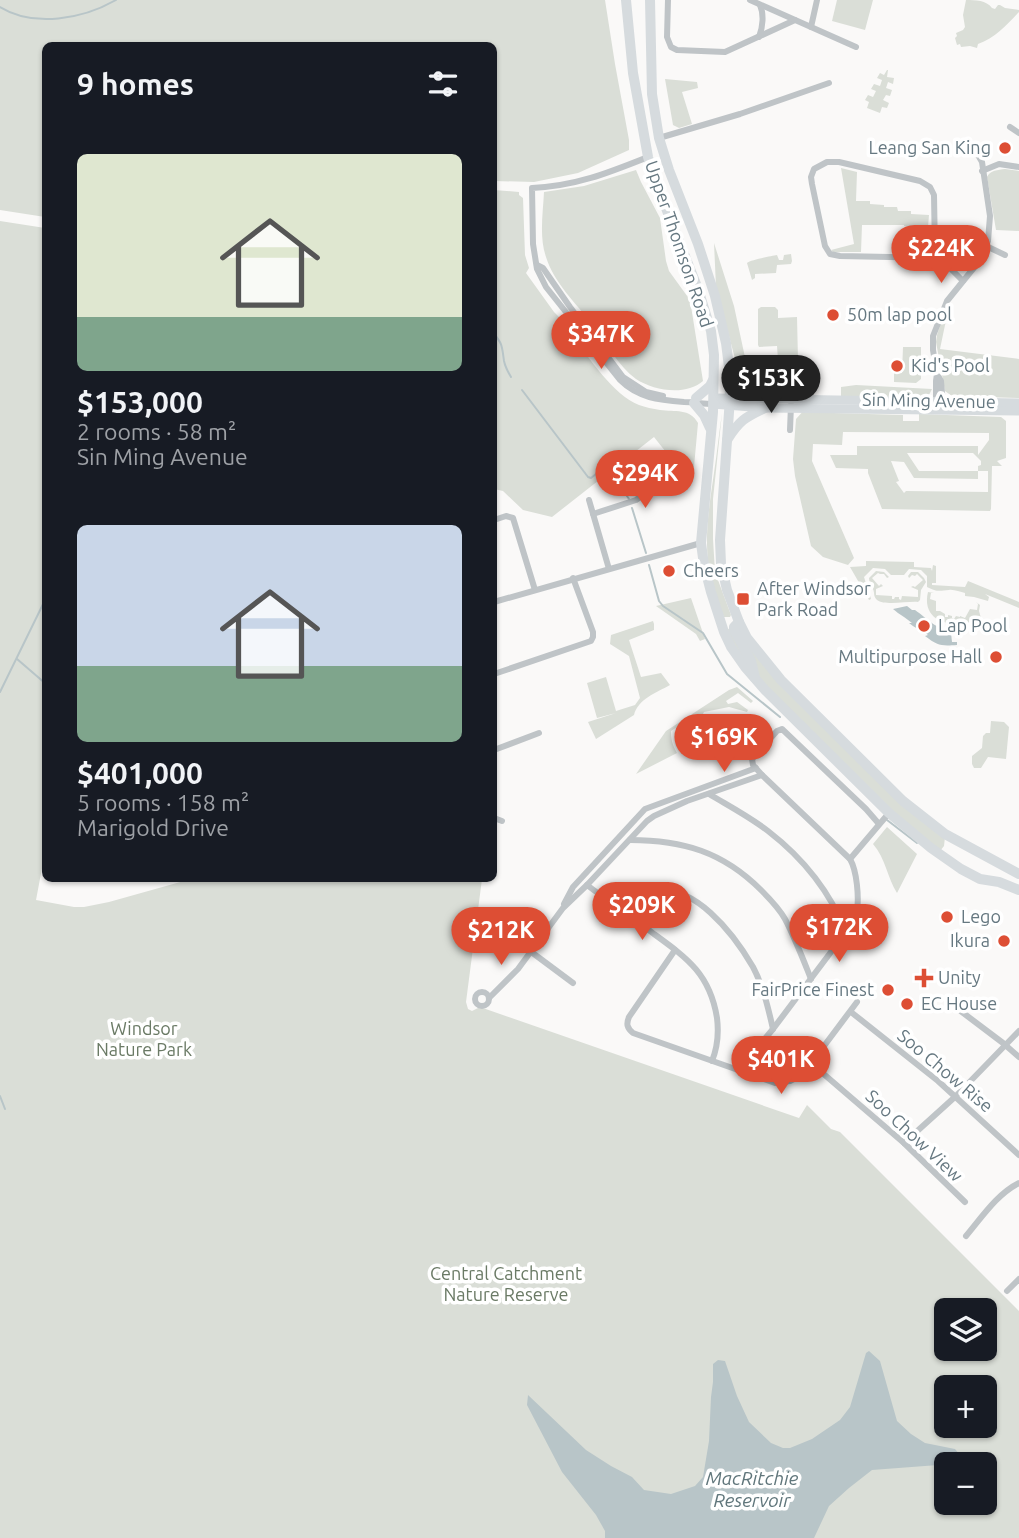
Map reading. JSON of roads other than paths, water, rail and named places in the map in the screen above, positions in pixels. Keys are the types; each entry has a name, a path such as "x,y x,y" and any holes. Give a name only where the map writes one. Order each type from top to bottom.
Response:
{"main road":[{"name":"Upper Thomson Road","path":"626,0 633,74 648,157 698,289 711,331 715,355 701,542 718,618 731,647 765,690 888,813 961,869 980,879 999,882 1019,890"},
{"name":"Upper Thomson Road","path":"650,0 652,94 659,138 715,296 726,343 729,402 720,540 721,564 727,590 738,617 747,638 781,680 903,801 945,834 1019,874"},
{"path":"729,367 751,399"},
{"path":"711,432 695,400 710,386 715,373"},
{"name":"Sin Ming Avenue","path":"729,402 751,399 791,404 940,406 1019,411"},
{"path":"713,401 729,402"},
{"name":"Sin Ming Avenue","path":"729,402 765,408 791,404"},
{"name":"Sin Ming Avenue","path":"940,406 1019,403"},
{"path":"725,444 738,423 765,408"},
{"path":"718,618 728,620 738,617"},
{"path":"738,617 734,630 751,661 755,678"},
{"path":"939,854 944,855 950,849 945,834"}],"street":[{"path":"668,0 667,37 673,49 725,52 795,20"},
{"path":"750,0 856,47"},
{"path":"811,27 817,0"},
{"path":"759,37 763,16 760,4"},
{"path":"659,138 829,83"},
{"path":"1010,127 1019,133"},
{"path":"940,406 941,381 932,342 935,329 947,301 981,259 990,224 982,162 978,155"},
{"path":"648,157 581,182 532,188 533,244 537,270 546,287 620,380 635,392 651,396 713,401"},
{"path":"939,258 840,257 830,254 825,246 812,184 814,169 827,162 839,162 914,180 930,187 934,195 934,250 963,281"},
{"path":"982,171 999,164 1019,166"},
{"path":"986,246 1005,255"},
{"path":"790,430 791,404"},
{"path":"593,514 636,500 678,469"},
{"path":"589,500 609,569"},
{"path":"497,519 510,516 516,522 535,590"},
{"path":"497,601 701,542"},
{"path":"497,673 591,641 593,632 573,579"},
{"path":"739,1070 846,932 857,908 855,869 850,859 762,775 752,762 754,756 782,729 879,824"},
{"path":"497,749 540,733"},
{"path":"563,908 573,887 645,809 756,768"},
{"path":"489,998 507,982 563,908 647,821 687,801 762,775"},
{"path":"709,794 768,831 800,860 831,901 846,932"},
{"path":"850,859 888,813"},
{"path":"497,819 502,821"},
{"path":"630,840 679,844 707,852 745,874 774,902 785,919 811,979"},
{"path":"587,885 676,950 702,976 716,1010 718,1034 712,1060"},
{"path":"625,912 635,901 648,893 666,890 678,892 710,912 727,929 754,968 767,1000 773,1029"},
{"path":"676,950 629,1017 629,1029 775,1083 797,1078 812,1064 857,1002"},
{"path":"530,951 573,983"},
{"path":"950,1003 1019,1057"},
{"name":"Soo Chow Rise","path":"851,1012 956,1096 1019,1155"},
{"path":"904,1143 956,1096 1019,1031"},
{"name":"Soo Chow View","path":"812,1064 904,1143 965,1202"},
{"path":"966,1236 998,1199 1019,1183"},
{"path":"1007,1291 1019,1279"}],"water":[{"name":"Lap Pool","path":"907,606 938,626 954,630 951,633 952,642 957,642 957,645 933,642 925,636 928,635 893,609"},
{"name":"MacRitchie Reservoir","path":"869,1351 880,1361 897,1421 925,1443 955,1449 957,1452 934,1452 934,1465 872,1470 829,1506 814,1538 605,1538 605,1531 596,1515 562,1472 527,1405 528,1395 586,1450 632,1477 644,1490 671,1494 695,1486 703,1477 709,1441 713,1364 718,1360 725,1361 749,1422 771,1443 790,1448 812,1439 840,1420 850,1407 866,1353"}],"waterway":[{"path":"0,7 13,14 43,19 74,16 116,0"},
{"path":"497,338 511,377"},
{"path":"522,390 588,477 606,470"},
{"path":"609,470 629,499"},
{"path":"632,508 646,553"},
{"path":"649,565 659,601 663,606 703,633 727,674 780,717"},
{"path":"0,692 42,606"},
{"path":"17,659 42,681"},
{"path":"887,820 917,843"},
{"path":"0,1096 5,1109"}],"place":[{"name":"Leang San King","path":"1005,148"},
{"name":"50m lap pool","path":"833,315"},
{"name":"Kid's Pool","path":"897,366"},
{"name":"Cheers","path":"669,571"},
{"name":"After Windsor Park Road","path":"743,599"},
{"name":"Lap Pool","path":"924,626"},
{"name":"Multipurpose Hall","path":"996,657"},
{"name":"Lego","path":"947,917"},
{"name":"Ikura","path":"1004,941"},
{"name":"Unity","path":"924,978"},
{"name":"FairPrice Finest","path":"888,990"},
{"name":"EC House","path":"907,1004"}],"park label":[{"name":"Windsor Nature Park","path":"144,1039"},
{"name":"Central Catchment Nature Reserve","path":"506,1284"}]}
